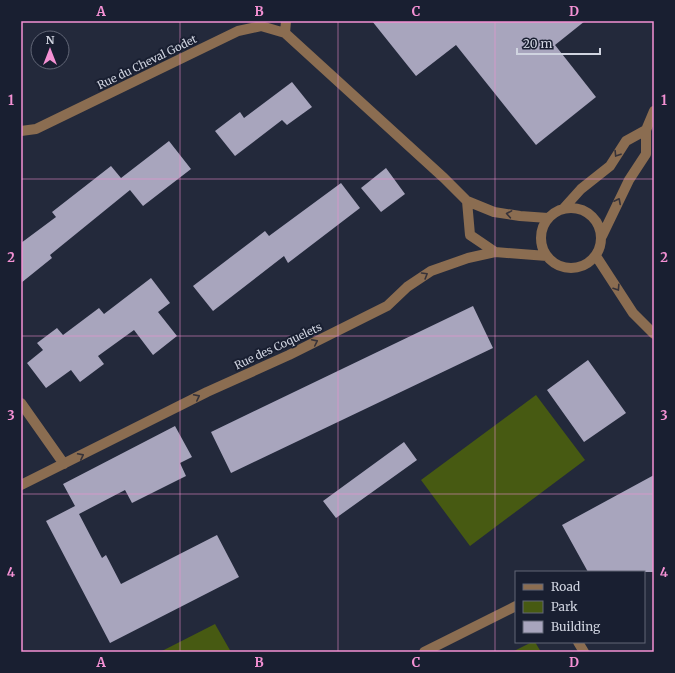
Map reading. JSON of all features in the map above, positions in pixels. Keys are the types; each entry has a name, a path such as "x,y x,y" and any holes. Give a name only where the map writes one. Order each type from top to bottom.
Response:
{"street":[{"path":"285,33 286,21"},
{"name":"Rue du Cheval Godet","path":"21,131 36,129 238,31 261,26 285,33 444,178 467,201 494,212 548,218"},
{"path":"602,236 599,225 593,217 584,210 574,207 555,212 548,218 543,227 541,237 542,247 547,256 560,266 570,268 579,267 588,263 596,256 602,236 629,180 646,154 646,130 654,111"},
{"path":"563,209 581,190 610,166 626,141 646,130"},
{"path":"467,201 470,235 495,252"},
{"name":"Rue des Coquelets","path":"21,486 207,392 289,355 387,306 407,287 432,271 468,258 495,252 547,256"},
{"path":"596,256 633,313 654,334"},
{"path":"21,403 64,464"},
{"path":"424,652 515,606"},
{"path":"579,643 584,652"}],"green space":[{"path":"536,395 585,460 470,546 421,480"},
{"path":"215,624 231,652 160,652"},
{"path":"530,643 536,643 541,652 512,652"}],"building":[{"path":"372,21 585,21 555,45 596,97 536,145 456,45 416,76"},
{"path":"292,82 312,107 287,125 282,120 235,156 215,131 240,112 244,118"},
{"path":"169,141 191,169 143,206 130,190 50,255 52,258 21,283 21,243 56,217 52,212 111,166 121,178"},
{"path":"386,168 405,194 381,212 361,188"},
{"path":"341,183 360,208 288,263 284,256 213,311 193,286 265,231 269,236"},
{"path":"151,278 170,303 158,312 177,336 153,355 134,330 98,356 104,364 80,382 71,370 46,388 27,363 43,350 37,343 57,328 63,335 99,308 104,314"},
{"path":"473,306 493,348 231,473 211,432"},
{"path":"588,360 626,413 584,442 547,390"},
{"path":"175,426 192,457 180,463 186,476 132,503 125,490 79,514 102,558 106,555 121,584 217,535 239,577 110,643 46,521 75,506 63,484"},
{"path":"404,442 417,460 336,518 323,501"},
{"path":"654,475 654,572 587,571 562,525"}]}
